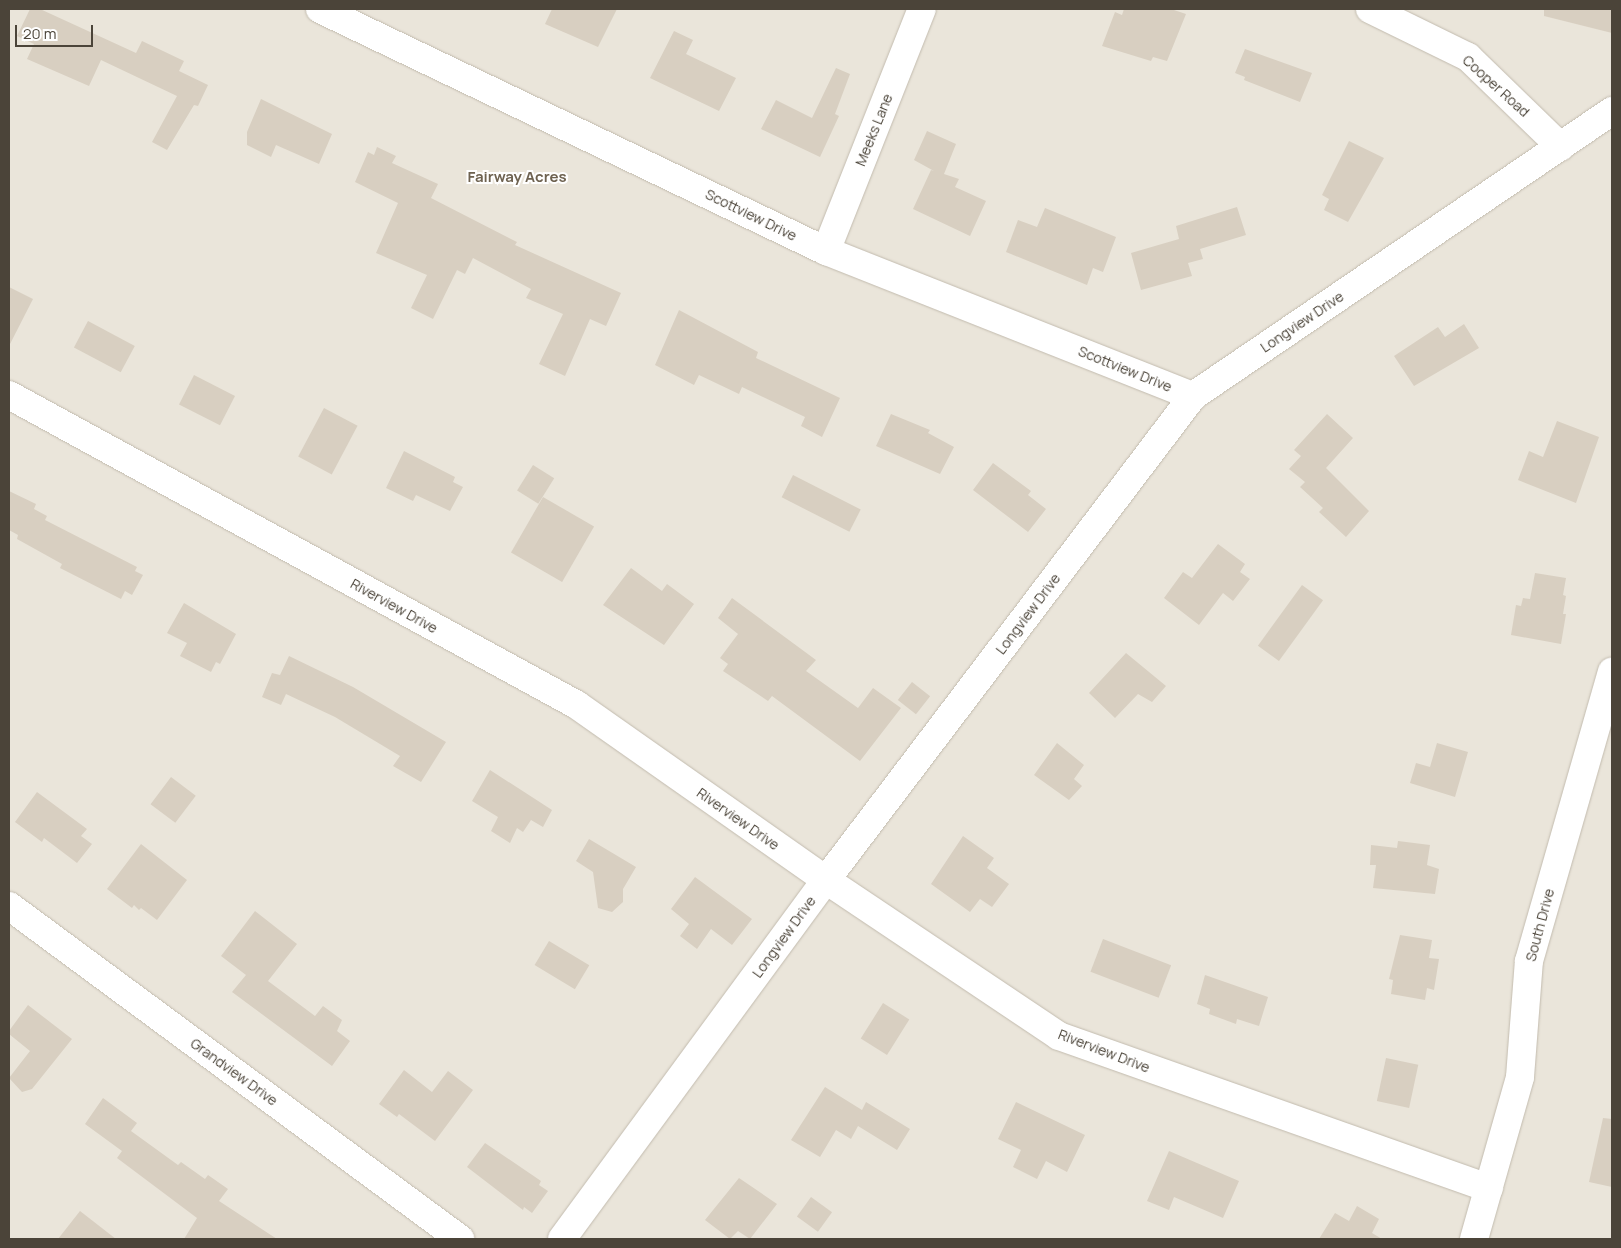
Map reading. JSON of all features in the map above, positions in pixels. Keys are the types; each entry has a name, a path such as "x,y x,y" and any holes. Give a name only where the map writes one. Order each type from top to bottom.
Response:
{"street":[{"name":"Scottview Drive","path":"320,9 826,251 1193,396"},
{"name":"Meeks Lane","path":"826,251 922,9"},
{"name":"Cooper Road","path":"1370,9 1468,57 1561,147"},
{"name":"Longview Drive","path":"562,1239 826,880 1193,396 1612,111"},
{"name":"Riverview Drive","path":"9,395 576,705 826,880 1059,1036 1489,1188"},
{"name":"South Drive","path":"1474,1239 1520,1077 1529,962 1612,672"},
{"name":"Grandview Drive","path":"9,906 460,1239"}],"shaded area":[{"path":"9,9 1612,9 1612,1239 9,1239"}],"building":[{"path":"30,9 40,9 136,53 142,41 184,61 179,71 208,85 198,106 194,105 167,150 152,142 177,96 101,60 89,86 27,59 34,44 17,36"},
{"path":"552,9 617,9 598,47 545,24"},
{"path":"1124,9 1171,9 1186,14 1167,61 1153,57 1151,61 1102,46 1115,12 1122,15"},
{"path":"1544,9 1612,9 1612,33 1544,16"},
{"path":"674,31 693,40 686,54 736,78 719,111 650,78"},
{"path":"1245,49 1312,73 1300,102 1244,80 1245,77 1235,73"},
{"path":"836,68 850,74 835,114 839,116 820,157 761,129 776,100 812,118"},
{"path":"261,99 332,134 319,164 276,145 271,157 247,145 247,132"},
{"path":"927,131 956,144 944,174 959,179 955,187 986,201 970,236 913,209 931,170 934,171 914,160"},
{"path":"1349,141 1384,158 1348,222 1324,210 1329,199 1322,195"},
{"path":"377,147 396,156 392,163 438,184 431,198 517,242 515,245 621,293 606,326 590,319 565,376 539,364 563,314 526,298 531,289 473,258 465,274 457,270 433,319 411,308 427,275 376,253 398,203 355,182 368,152 374,155"},
{"path":"1237,207 1246,235 1200,249 1203,259 1188,263 1192,276 1141,290 1131,253 1179,239 1176,226"},
{"path":"1045,208 1116,237 1103,272 1093,268 1087,285 1006,252 1018,220 1037,227"},
{"path":"9,287 33,299 9,346"},
{"path":"679,310 758,352 756,358 840,398 822,437 801,426 805,417 742,387 739,394 699,375 694,385 655,365"},
{"path":"88,321 135,346 121,372 74,347"},
{"path":"1464,324 1479,348 1414,386 1394,356 1438,327 1445,337"},
{"path":"194,375 235,396 220,425 179,404"},
{"path":"324,408 358,426 332,474 298,457"},
{"path":"891,414 930,430 928,433 954,447 940,474 876,446"},
{"path":"1327,414 1353,438 1326,468 1369,511 1346,537 1319,512 1323,508 1300,487 1305,482 1289,469 1301,456 1294,450"},
{"path":"1557,421 1599,437 1576,503 1518,480 1529,451 1543,457"},
{"path":"404,451 455,477 453,482 463,487 450,511 416,495 413,501 386,488"},
{"path":"993,463 1031,491 1028,495 1046,509 1028,532 973,490"},
{"path":"533,465 554,478 538,504 517,490"},
{"path":"793,475 861,510 849,532 782,497"},
{"path":"9,491 36,504 34,509 47,516 45,520 137,567 135,571 143,575 132,595 125,591 121,599 60,568 62,564 17,539 18,535 9,530"},
{"path":"543,497 594,526 562,582 511,552"},
{"path":"1218,544 1245,564 1240,572 1250,579 1233,601 1223,593 1199,625 1164,598 1183,572 1192,578"},
{"path":"631,568 662,591 667,584 694,604 664,645 603,605"},
{"path":"1535,573 1566,578 1563,595 1566,596 1563,614 1566,614 1561,644 1511,635 1516,605 1521,606 1523,598 1530,599"},
{"path":"1302,585 1323,600 1279,661 1258,646"},
{"path":"732,598 816,660 806,671 858,708 873,688 901,708 860,761 772,696 768,701 723,671 728,664 720,658 738,634 718,618"},
{"path":"184,603 236,634 220,664 216,662 211,672 180,656 187,643 167,633"},
{"path":"1126,653 1166,686 1152,702 1138,694 1115,718 1089,693"},
{"path":"289,656 353,687 446,742 421,782 393,766 400,756 335,717 286,694 281,705 262,697 272,673 280,675"},
{"path":"912,682 930,696 916,714 898,700"},
{"path":"1057,743 1084,765 1074,779 1082,786 1069,800 1034,775"},
{"path":"1437,743 1468,752 1455,797 1410,783 1416,763 1430,767"},
{"path":"490,770 552,810 543,827 531,820 523,832 517,828 510,843 491,831 498,817 472,801"},
{"path":"171,777 196,796 175,823 151,804"},
{"path":"37,792 87,829 81,836 92,844 77,863 44,838 42,842 15,822"},
{"path":"963,836 994,858 987,868 1009,884 992,907 980,899 970,912 931,884"},
{"path":"589,839 636,867 623,889 623,902 612,912 598,908 593,872 576,861"},
{"path":"1398,841 1430,845 1427,865 1439,869 1435,894 1373,888 1376,865 1370,865 1371,845 1397,848"},
{"path":"141,844 187,880 157,920 141,908 139,910 134,905 132,908 107,889"},
{"path":"695,877 752,919 732,945 711,929 697,949 680,936 689,924 671,909"},
{"path":"255,911 297,944 268,981 315,1016 323,1006 342,1020 337,1031 350,1041 332,1066 232,992 246,975 221,956"},
{"path":"1400,935 1432,940 1429,958 1439,959 1434,990 1427,988 1425,1000 1391,994 1393,980 1389,979"},
{"path":"1103,939 1171,965 1159,998 1090,972"},
{"path":"549,941 589,965 575,989 535,965"},
{"path":"1205,975 1268,997 1259,1026 1237,1019 1236,1024 1209,1014 1210,1009 1197,1004"},
{"path":"883,1003 909,1019 887,1055 861,1039"},
{"path":"28,1005 72,1039 32,1089 22,1092 9,1078 30,1051 9,1034 9,1031"},
{"path":"1386,1058 1418,1065 1409,1108 1377,1101"},
{"path":"404,1070 432,1092 448,1071 473,1090 435,1141 399,1114 397,1117 379,1104"},
{"path":"825,1087 862,1110 866,1102 910,1129 897,1150 858,1126 851,1139 836,1130 820,1157 791,1140"},
{"path":"103,1098 137,1123 131,1131 178,1165 181,1162 205,1179 208,1175 228,1189 219,1201 277,1239 184,1239 197,1218 117,1158 122,1151 85,1124"},
{"path":"1016,1102 1085,1135 1067,1172 1046,1161 1037,1179 1013,1167 1021,1150 998,1139"},
{"path":"1603,1118 1612,1119 1612,1187 1589,1182"},
{"path":"485,1143 541,1181 539,1185 548,1191 532,1213 524,1207 523,1210 467,1167"},
{"path":"1169,1151 1239,1181 1223,1218 1174,1197 1169,1210 1147,1201"},
{"path":"739,1178 777,1204 750,1239 738,1231 730,1239 705,1220"},
{"path":"811,1197 832,1212 818,1232 797,1216"},
{"path":"1357,1206 1379,1219 1372,1233 1382,1239 1319,1239 1335,1213 1349,1221"},
{"path":"80,1211 116,1239 58,1239"}],"district":[{"name":"Fairway Acres","path":"517,177"}]}
